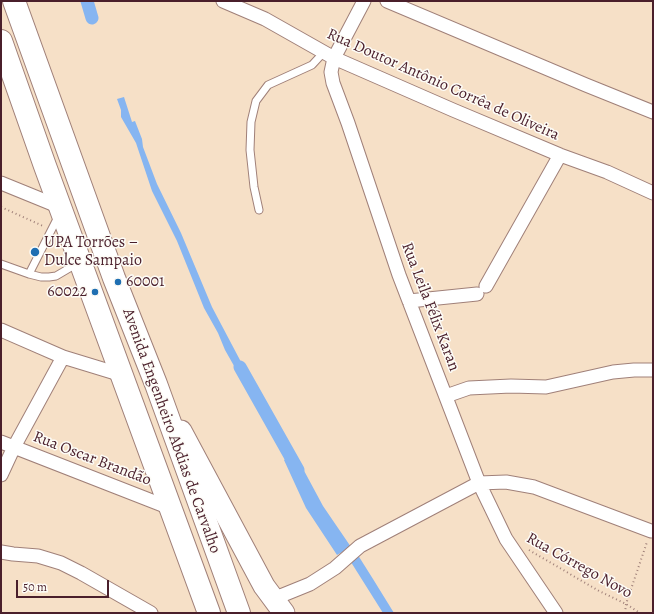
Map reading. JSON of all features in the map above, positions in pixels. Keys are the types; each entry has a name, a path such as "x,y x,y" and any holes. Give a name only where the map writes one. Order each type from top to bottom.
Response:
{"highway":[{"name":"Avenida Engenheiro Abdias de Carvalho","path":"14,1 114,278 156,384 239,613"},
{"name":"Avenida Engenheiro Abdias de Carvalho","path":"1,41 58,216 80,262 209,613"}],"main road":[{"path":"156,384 264,586 278,606"}],"street":[{"name":"Rua Doutor Antônio Corrêa de Oliveira","path":"223,1 265,19 329,55 446,107 560,155 607,172 653,193"},
{"name":"Rua Leila Félix Karan","path":"364,1 329,55 333,83 399,275 479,483 506,539 556,613"},
{"path":"387,1 563,76 653,112"},
{"path":"409,302 481,290 560,155"},
{"path":"1,182 58,216"},
{"path":"1,330 63,357 122,375"},
{"path":"1,475 14,447 63,357"},
{"path":"446,396 469,388 511,386 546,387 613,372 653,370"},
{"name":"Rua Oscar Brandão","path":"1,442 170,508"},
{"path":"278,606 335,568 360,546 479,483 506,482 534,487 651,531"},
{"path":"1,552 6,554 38,556 61,563 151,613"}],"lane":[{"path":"258,210 250,150 251,122 256,101 268,85 312,65 329,55"},
{"path":"28,274 58,216"},
{"path":"1,264 41,277 56,276 80,262"}],"path":[{"path":"1,207 58,216"},
{"path":"625,613 626,604 651,531"},
{"name":"Rua Córrego Novo","path":"506,539 536,553 640,613"}],"water":[{"path":"82,1 88,1 92,9 85,11"},
{"path":"124,97 132,122 135,121 142,139 143,147 157,184 181,233 212,307 250,379 246,387 204,308 177,241 152,191 136,143 121,117 121,110 117,99"},
{"path":"294,452 323,506 351,547 337,555 306,508 284,460"},
{"path":"356,552 394,613 383,613 349,559"}],"waterway":[{"path":"87,1 92,18"},
{"path":"240,367 298,470"}],"place":[{"name":"UPA Torrões – Dulce Sampaio","path":"35,252"},
{"name":"60001","path":"118,282"},
{"name":"60022","path":"95,292"}]}
